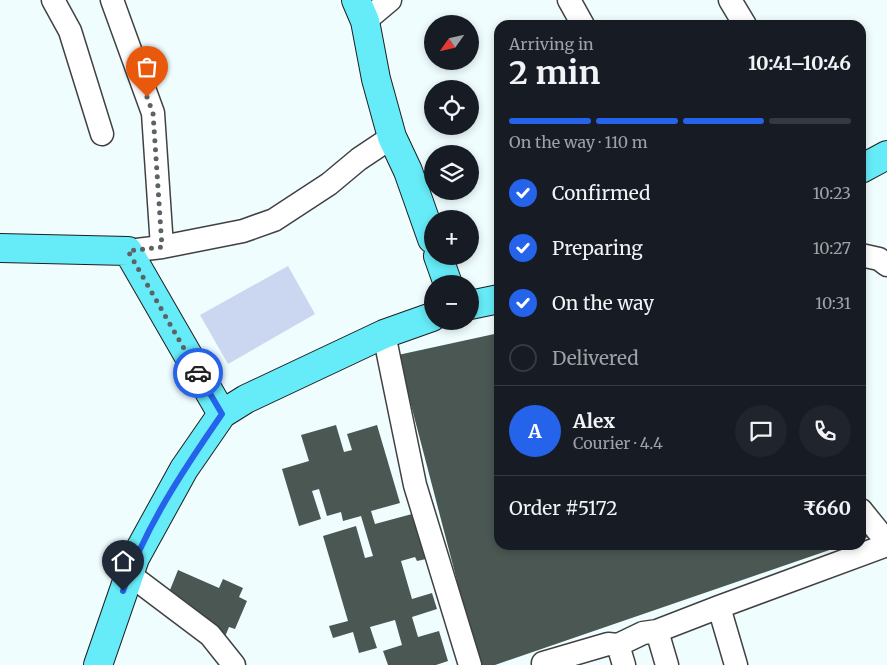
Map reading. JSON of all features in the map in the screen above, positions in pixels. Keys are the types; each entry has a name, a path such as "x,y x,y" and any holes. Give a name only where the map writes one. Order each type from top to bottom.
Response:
{"main road":[{"path":"361,11 376,79 392,137 408,171 424,216"},
{"path":"866,166 887,155"},
{"path":"0,248 128,251 222,414"},
{"path":"479,303 494,300"},
{"path":"98,665 135,558 184,469 222,414 246,399 384,334 424,319"}],"street":[{"path":"53,0 70,31 102,134"},
{"path":"112,0 153,113 162,247"},
{"path":"361,11 390,0"},
{"path":"569,0 580,20"},
{"path":"730,0 742,20"},
{"path":"128,251 162,247 243,231 274,220 330,184 359,159 392,137"},
{"path":"866,256 879,259 887,265"},
{"path":"384,334 415,485 470,665"},
{"path":"541,664 608,644 621,655 643,633 657,631 887,544 866,517"},
{"path":"129,574 210,635 234,665"},
{"path":"719,606 736,665"},
{"path":"657,631 667,665"}],"shaded area":[{"path":"288,266 315,314 228,364 200,315"}],"building":[{"path":"494,334 494,550 829,550 495,665 479,665 398,355"},
{"path":"336,425 344,452 352,450 347,434 377,425 400,503 371,511 375,524 412,514 426,559 417,561 415,557 401,561 412,599 432,593 437,609 412,617 418,637 439,631 448,661 436,665 388,665 383,651 402,645 395,620 370,627 377,648 359,653 353,632 333,638 329,626 348,621 323,536 356,526 365,558 373,556 361,516 343,521 341,512 327,516 319,489 312,491 321,519 299,526 282,469 309,461 301,435"},
{"path":"178,570 219,588 223,579 243,588 239,597 247,601 235,629 229,627 224,639 168,595"}],"way so far":[{"path":"147,97 153,113 162,247 128,251 198,373"}],"route":[{"path":"123,591 135,558 184,469 222,414 198,373"}]}
